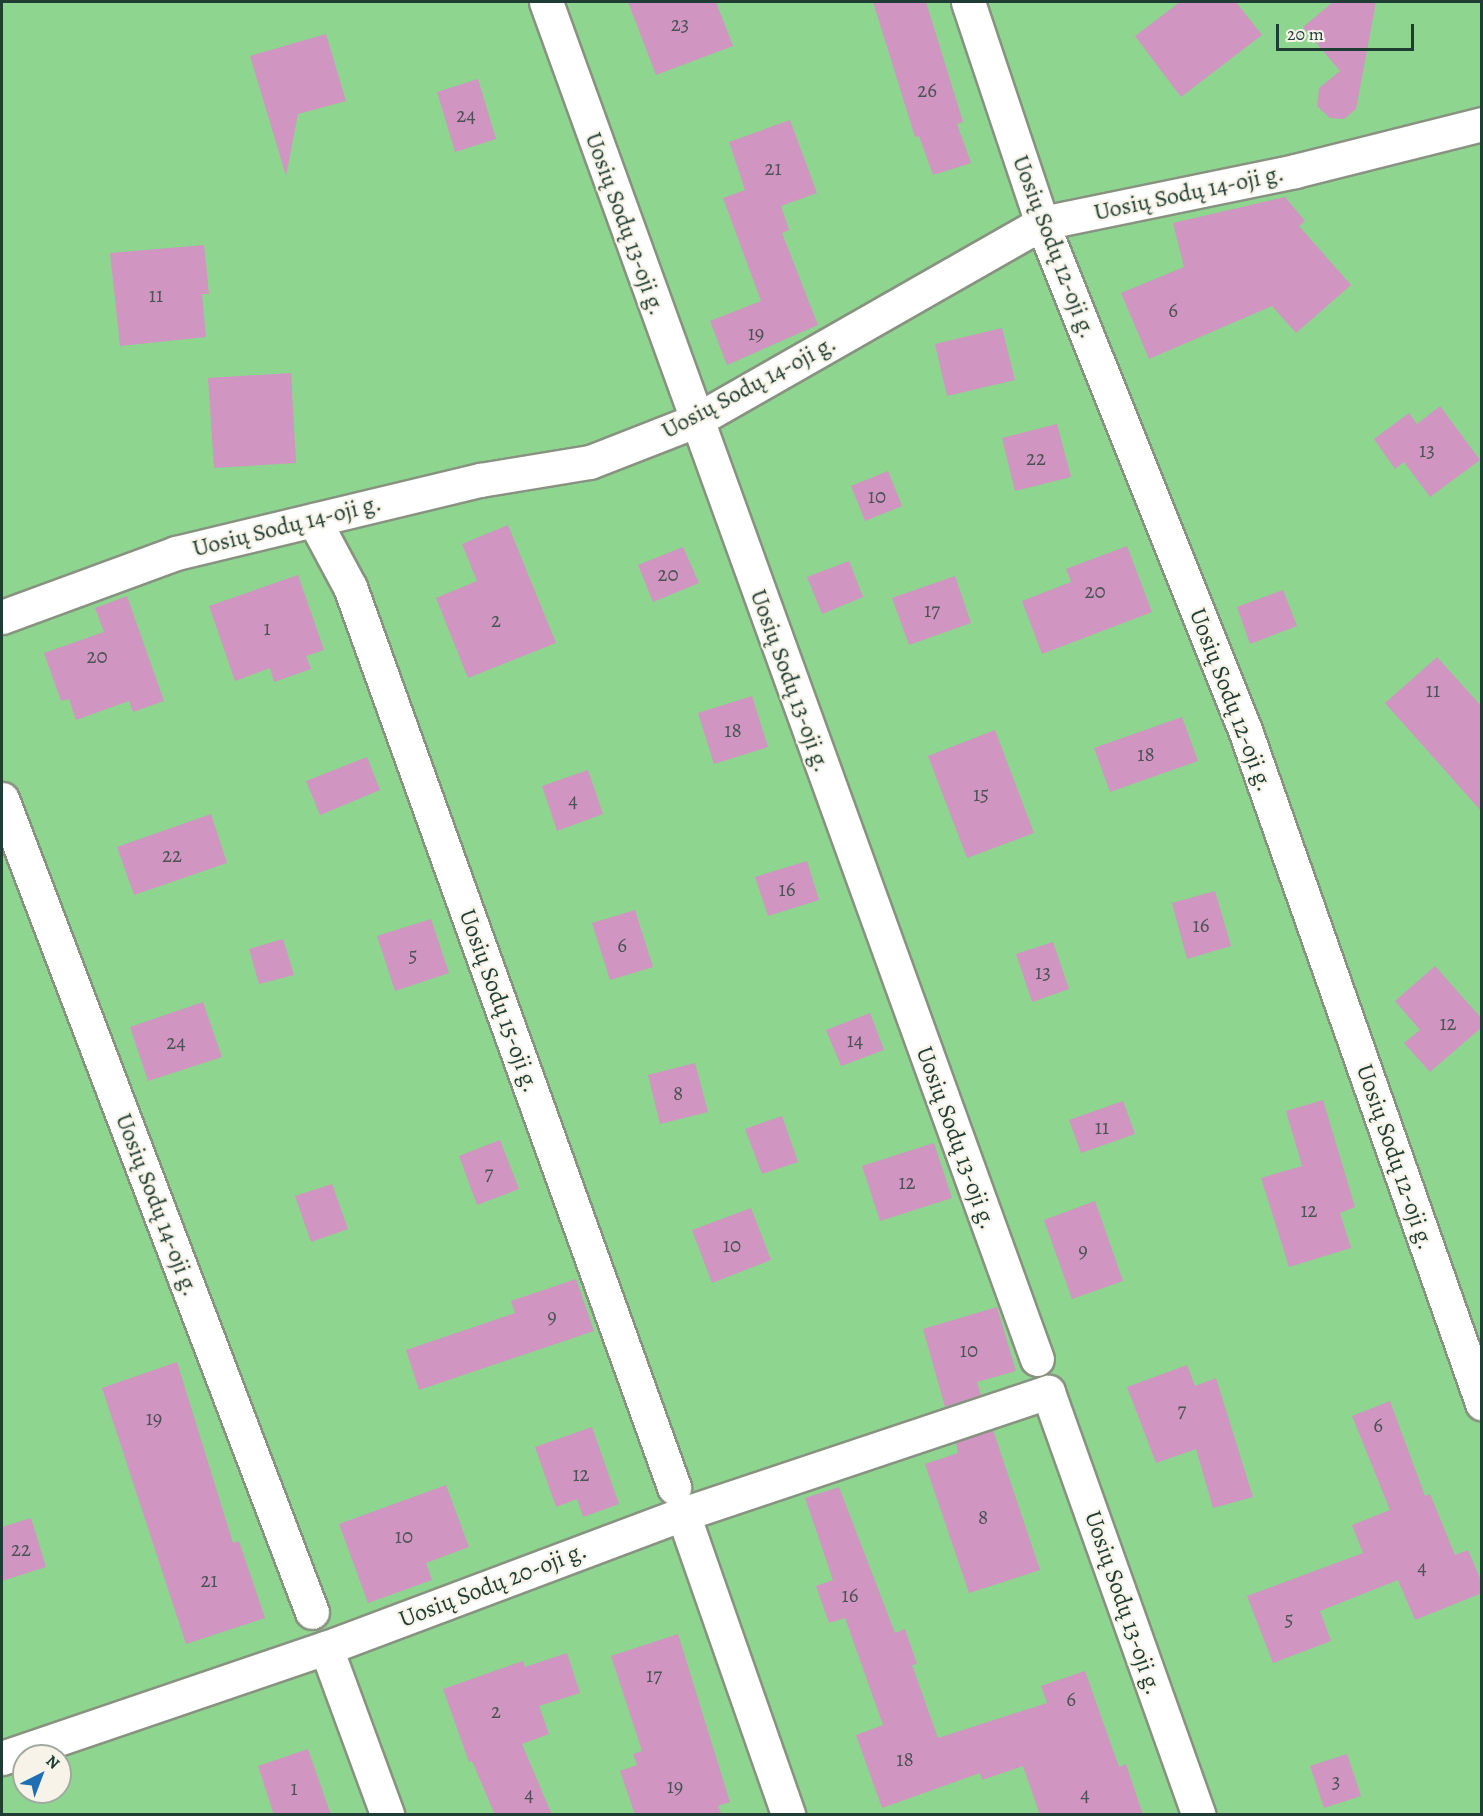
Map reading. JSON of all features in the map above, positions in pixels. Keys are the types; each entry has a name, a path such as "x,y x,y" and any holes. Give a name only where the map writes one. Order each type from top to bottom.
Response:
{"street":[{"name":"Uosių Sodų 13-oji g.","path":"546,2 695,421 1037,1359"},
{"name":"Uosių Sodų 12-oji g.","path":"968,2 1042,224 1245,730 1482,1403"},
{"name":"Uosių Sodų 14-oji g.","path":"2,616 176,553 480,480 590,462 695,421 1042,224 1295,171 1482,124"},
{"name":"Uosių Sodų 15-oji g.","path":"314,520 350,587 679,1500"},
{"name":"Uosių Sodų 14-oji g.","path":"2,799 312,1612"},
{"name":"Uosių Sodų 13-oji g.","path":"1048,1392 1198,1815"},
{"name":"Uosių Sodų 20-oji g.","path":"2,1758 326,1648 679,1500 1048,1392"},
{"path":"679,1500 788,1815"},
{"path":"326,1648 387,1815"}],"green space":[{"path":"2,2 1481,2 1481,1814 2,1814"}],"building":[{"path":"628,2 716,2 733,46 656,75"},
{"path":"873,2 926,2 963,122 957,124 971,163 933,175 919,136 915,137"},
{"path":"1180,2 1236,2 1262,35 1181,97 1135,36"},
{"path":"1333,2 1376,2 1356,109 1344,119 1330,118 1317,106 1319,88 1340,71 1303,27"},
{"path":"326,34 346,101 298,114 286,176 250,56"},
{"path":"478,79 496,139 455,152 437,92"},
{"path":"790,120 817,193 781,206 789,230 782,233 818,325 727,365 710,321 761,301 723,198 745,190 729,142"},
{"path":"1285,197 1305,221 1299,226 1351,285 1296,333 1272,306 1149,359 1121,293 1184,267 1173,223"},
{"path":"204,245 209,294 202,294 206,337 120,346 110,253"},
{"path":"1002,328 1015,380 947,396 935,344"},
{"path":"291,373 296,463 214,468 208,378"},
{"path":"1440,406 1480,460 1430,497 1404,462 1395,469 1374,439 1409,413 1417,424"},
{"path":"1057,424 1071,477 1015,491 1002,438"},
{"path":"888,471 902,506 865,521 851,486"},
{"path":"508,525 556,643 468,678 436,598 477,581 462,544"},
{"path":"1127,546 1152,612 1042,654 1022,601 1071,582 1066,569"},
{"path":"683,547 699,583 653,602 638,565"},
{"path":"849,561 863,597 822,614 807,577"},
{"path":"298,575 324,650 306,656 311,669 274,682 270,668 235,681 209,606"},
{"path":"955,576 971,623 909,645 892,598"},
{"path":"1283,590 1297,626 1250,644 1237,607"},
{"path":"127,596 164,701 133,712 129,701 76,720 69,699 61,701 44,653 104,632 95,608"},
{"path":"1437,657 1482,707 1482,812 1385,703"},
{"path":"752,696 768,747 714,764 698,713"},
{"path":"1182,717 1198,761 1110,792 1094,748"},
{"path":"995,730 1034,833 967,858 928,756"},
{"path":"367,757 380,790 320,815 306,781"},
{"path":"588,770 603,814 557,831 542,786"},
{"path":"211,814 227,863 134,895 117,847"},
{"path":"807,861 819,900 768,916 755,877"},
{"path":"1215,891 1231,946 1187,959 1172,903"},
{"path":"635,910 653,967 610,980 592,923"},
{"path":"431,919 449,973 395,991 377,936"},
{"path":"283,939 294,975 259,984 249,949"},
{"path":"1053,942 1069,989 1032,1002 1016,954"},
{"path":"1435,966 1482,1019 1482,1027 1430,1072 1404,1043 1420,1030 1395,1001"},
{"path":"203,1002 222,1057 148,1081 130,1027"},
{"path":"870,1013 884,1050 841,1066 826,1030"},
{"path":"695,1063 708,1112 660,1124 648,1075"},
{"path":"1323,1100 1355,1207 1340,1213 1351,1248 1289,1267 1261,1178 1302,1166 1286,1111"},
{"path":"1123,1101 1135,1134 1081,1153 1069,1120"},
{"path":"782,1116 798,1162 762,1174 745,1129"},
{"path":"500,1140 519,1189 477,1205 459,1156"},
{"path":"934,1143 952,1198 880,1221 862,1166"},
{"path":"332,1184 348,1229 311,1242 295,1196"},
{"path":"1095,1201 1123,1281 1072,1299 1044,1220"},
{"path":"751,1208 771,1260 712,1283 692,1230"},
{"path":"576,1279 594,1331 419,1390 406,1350 515,1313 511,1301"},
{"path":"997,1307 1016,1371 977,1382 981,1395 945,1407 923,1329"},
{"path":"177,1362 233,1543 239,1541 265,1618 186,1644 102,1388"},
{"path":"1187,1365 1195,1386 1216,1378 1253,1497 1213,1508 1196,1449 1156,1463 1127,1387"},
{"path":"1390,1401 1425,1496 1430,1494 1455,1555 1468,1550 1482,1583 1482,1593 1415,1620 1398,1580 1320,1611 1331,1641 1273,1663 1247,1596 1363,1553 1352,1525 1390,1510 1352,1416"},
{"path":"592,1427 619,1504 583,1517 577,1499 556,1507 535,1447"},
{"path":"993,1430 1040,1570 969,1593 925,1464 958,1453 956,1443"},
{"path":"446,1485 469,1547 426,1563 432,1580 368,1603 339,1524"},
{"path":"839,1487 895,1633 905,1629 917,1664 912,1665 938,1738 1047,1703 1041,1686 1085,1671 1119,1767 1126,1764 1143,1815 1040,1815 1023,1766 982,1780 980,1773 882,1808 856,1735 883,1725 845,1618 829,1623 816,1586 833,1580 805,1498"},
{"path":"31,1518 46,1567 2,1581 2,1527"},
{"path":"678,1634 730,1802 718,1806 722,1815 635,1815 620,1771 637,1765 633,1754 642,1751 611,1656"},
{"path":"567,1653 580,1693 539,1706 549,1734 522,1744 552,1815 495,1815 472,1761 469,1762 443,1689 523,1661 525,1667"},
{"path":"308,1749 331,1815 274,1815 258,1766"},
{"path":"1347,1754 1361,1796 1324,1808 1310,1766"}]}
